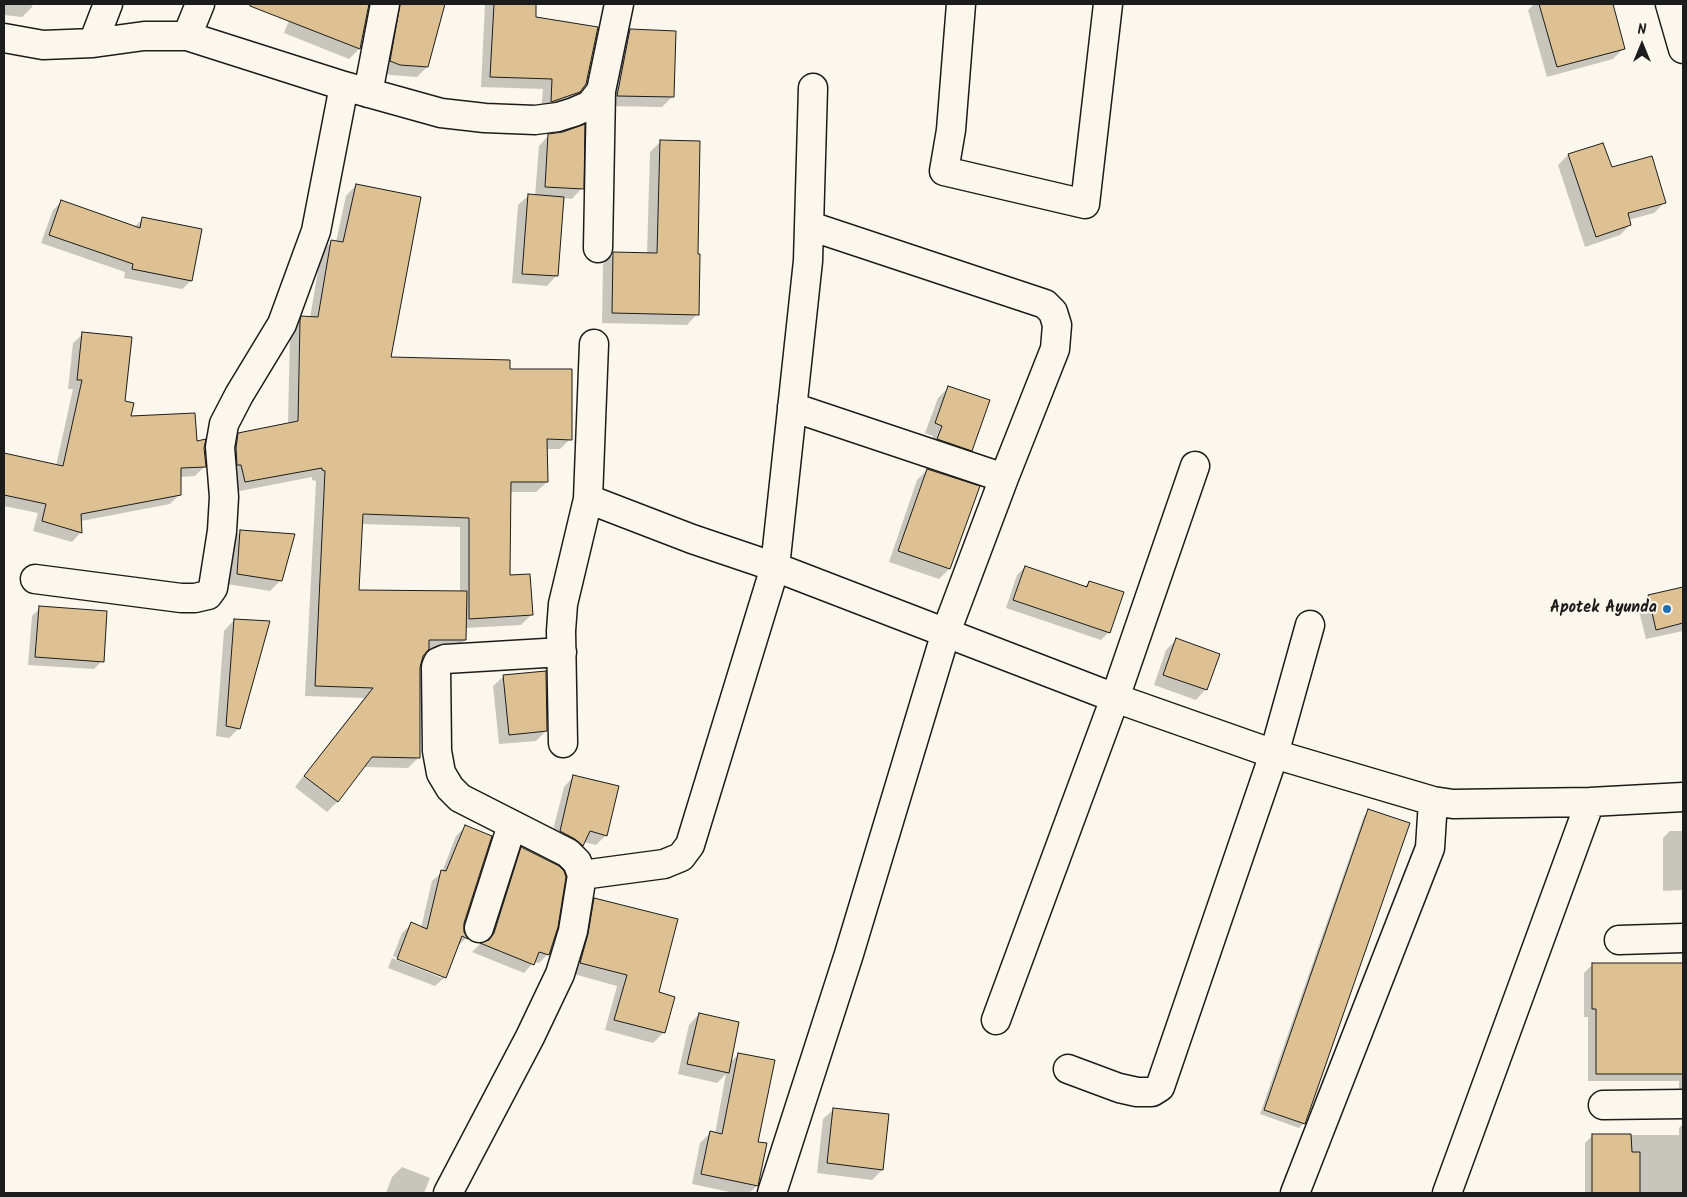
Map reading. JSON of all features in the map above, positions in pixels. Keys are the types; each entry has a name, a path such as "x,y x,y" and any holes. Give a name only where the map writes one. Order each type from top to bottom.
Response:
{"street":[{"path":"93,43 108,4"},
{"path":"187,36 200,4"},
{"path":"35,580 181,598 195,598 208,595 213,588 222,531 224,497 220,447 224,424 239,395 282,324 316,231 356,90 385,4"},
{"path":"598,248 601,91 619,4"},
{"path":"961,4 951,130 944,171 1085,204 1108,4"},
{"path":"1670,4 1683,49"},
{"path":"4,38 43,46 93,43 144,36 187,36 356,90 441,112 485,118 535,120 558,117 590,105 601,91"},
{"path":"582,874 664,864 681,857 690,845 775,567 808,261 813,88"},
{"path":"772,1193 849,954 946,632 1055,349 1057,325 1053,312 1045,304 810,226"},
{"path":"563,743 562,604 588,499 594,344"},
{"path":"792,407 1004,478"},
{"path":"996,1020 1116,698 1195,466"},
{"path":"588,499 692,539 775,567 1116,698 1274,754 1455,803 1590,802 1683,797"},
{"path":"1068,1069 1119,1088 1137,1092 1152,1092 1160,1087 1274,754 1310,625"},
{"path":"448,1193 530,1037 560,974 573,931 582,874 577,862 568,853 460,798 450,788 441,773 437,751 436,667 438,662 445,659 562,652"},
{"path":"1447,1193 1590,802"},
{"path":"1295,1193 1428,853 1432,831 1455,803"},
{"path":"479,928 512,825"},
{"path":"1619,940 1683,938"},
{"path":"1603,1105 1683,1104"}],"building":[{"path":"250,4 369,4 360,49 250,6"},
{"path":"400,4 445,4 428,67 400,65 390,61"},
{"path":"494,4 536,4 536,17 598,27 586,84 580,92 551,102 552,79 490,77"},
{"path":"1539,4 1613,4 1625,49 1557,67"},
{"path":"630,29 676,31 674,97 617,96"},
{"path":"585,124 584,189 545,187 548,134 563,132"},
{"path":"660,140 700,141 699,315 612,313 613,252 657,253"},
{"path":"1603,143 1612,167 1652,156 1666,203 1628,213 1631,225 1596,237 1568,154"},
{"path":"356,184 421,197 391,357 510,360 510,369 572,369 572,440 547,439 548,482 511,482 510,575 530,574 533,615 469,619 469,518 363,514 359,590 467,591 466,640 429,640 429,649 423,656 420,667 420,758 372,757 338,802 304,776 373,688 315,686 325,471 322,468 245,482 241,465 237,465 236,448 238,433 298,421 300,320 301,316 318,317 331,240 343,242"},
{"path":"528,194 564,197 558,276 522,274"},
{"path":"61,200 140,228 142,217 202,229 192,281 132,269 133,264 49,235"},
{"path":"82,332 132,337 125,401 134,403 131,416 195,413 197,441 206,439 204,448 206,467 181,468 181,495 81,514 82,533 42,521 46,504 4,495 4,453 63,466 82,380 77,380"},
{"path":"948,386 990,400 972,451 937,439 942,426 935,423"},
{"path":"927,469 980,486 950,569 898,551"},
{"path":"240,530 295,534 282,581 237,574"},
{"path":"1025,566 1087,587 1089,581 1124,592 1110,633 1013,600"},
{"name":"Apotek Ayunda","path":"1683,587 1683,623 1656,630 1648,595"},
{"path":"39,606 107,611 104,662 35,657"},
{"path":"234,619 270,621 240,729 226,726"},
{"path":"1176,638 1220,654 1207,690 1163,675"},
{"path":"546,671 547,731 509,735 503,675"},
{"path":"573,775 619,786 607,836 590,831 583,846 560,831"},
{"path":"1368,809 1410,823 1305,1124 1264,1110"},
{"path":"465,825 492,836 464,923 464,932 468,939 462,936 446,978 397,959 411,922 427,929 441,870 446,871"},
{"path":"521,847 559,866 564,871 566,877 558,927 549,955 539,952 534,965 480,943 489,940 494,933"},
{"path":"594,898 678,919 659,992 675,997 665,1033 614,1020 627,975 580,963 588,934"},
{"path":"1592,963 1683,963 1683,1074 1596,1074 1596,1009 1592,1009"},
{"path":"699,1013 739,1022 729,1073 687,1064"},
{"path":"738,1053 775,1060 758,1142 767,1143 758,1186 701,1174 710,1131 722,1134"},
{"path":"833,1108 889,1114 883,1170 827,1163"},
{"path":"1592,1134 1631,1134 1632,1152 1640,1152 1640,1193 1592,1193"}],"place":[{"name":"Apotek Ayunda","path":"1667,609"}]}
